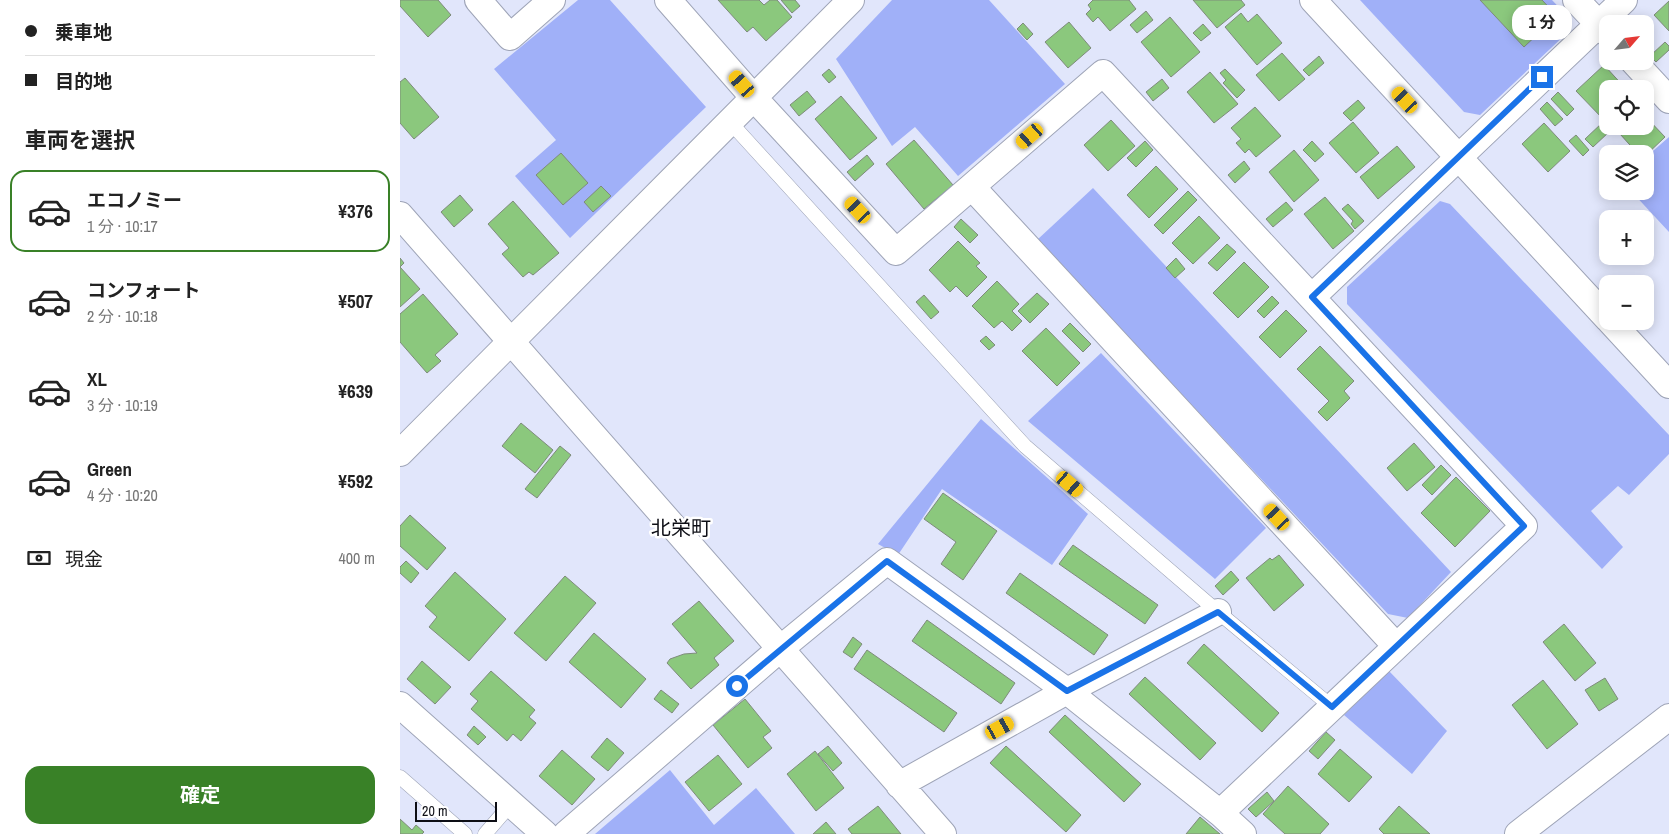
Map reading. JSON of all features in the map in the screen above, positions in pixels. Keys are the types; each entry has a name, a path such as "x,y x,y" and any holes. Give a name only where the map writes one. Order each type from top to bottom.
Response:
{"street":[{"path":"478,0 510,37 552,0"},
{"path":"668,0 754,98 896,252 1103,72 1524,526 1220,813"},
{"path":"400,453 851,0"},
{"path":"1312,0 1599,309"},
{"path":"1576,0 1599,25"},
{"path":"1613,15 1624,0"},
{"path":"1312,297 1458,157 1599,33"},
{"path":"1641,70 1669,100"},
{"path":"972,187 1396,646"},
{"path":"400,215 943,834"},
{"path":"1618,330 1669,385"},
{"path":"566,834 780,649 887,561 1067,691 1220,813 1243,834"},
{"path":"900,785 1067,691 1218,612"},
{"path":"400,705 545,834"},
{"path":"1518,834 1669,717"}],"lane":[{"path":"730,122 1025,446 1332,707"},
{"path":"400,777 465,834"},
{"path":"485,834 511,804"}],"shaded area":[{"path":"578,0 610,0 706,107 570,238 515,176 556,140 494,69"},
{"path":"892,0 989,0 1065,84 958,176 915,127 892,146 836,59"},
{"path":"1360,0 1552,0 1570,19 1567,33 1480,115 1464,112"},
{"path":"1669,137 1669,232 1654,216 1654,210 1649,210 1639,200 1654,200 1654,150"},
{"path":"1093,188 1451,572 1408,618 1388,614 1037,240"},
{"path":"1440,201 1450,204 1669,435 1669,454 1629,495 1618,486 1591,511 1623,547 1602,569 1347,304 1347,287"},
{"path":"1101,353 1266,528 1215,579 1028,421"},
{"path":"981,419 1088,514 1052,565 942,489 898,555 878,544"},
{"path":"1389,671 1447,731 1412,774 1344,715"},
{"path":"670,770 714,825 756,788 795,834 595,834"}],"building":[{"path":"400,0 438,0 451,15 428,37 400,6"},
{"path":"718,0 759,0 764,5 770,0 777,0 792,17 766,41 753,27 747,32"},
{"path":"781,0 795,0 800,6 792,13"},
{"path":"1093,0 1129,0 1136,9 1110,31 1098,17 1093,22 1086,14 1091,9 1088,5"},
{"path":"1193,0 1241,0 1245,5 1217,28"},
{"path":"1480,0 1542,0 1557,16 1524,47"},
{"path":"1669,1 1669,31 1654,15"},
{"path":"1146,11 1153,20 1137,33 1130,25"},
{"path":"1241,13 1248,22 1257,14 1282,43 1257,65 1225,27"},
{"path":"1170,17 1200,52 1171,77 1141,42"},
{"path":"1069,22 1091,48 1068,68 1045,42"},
{"path":"1023,23 1033,34 1027,40 1017,29"},
{"path":"1203,24 1211,33 1201,41 1193,33"},
{"path":"1665,42 1669,46 1669,50 1656,62 1654,60 1654,52"},
{"path":"1282,53 1305,79 1279,101 1256,75"},
{"path":"1319,56 1324,63 1309,76 1303,70"},
{"path":"829,69 836,77 829,83 822,75"},
{"path":"1225,69 1245,90 1237,98 1223,83 1226,80 1220,73"},
{"path":"1599,70 1609,70 1618,80 1599,80 1599,115 1576,91"},
{"path":"1210,72 1238,104 1214,123 1187,92"},
{"path":"405,78 439,117 414,139 400,123 400,82"},
{"path":"1162,79 1169,88 1153,101 1146,92"},
{"path":"807,91 816,102 799,116 790,105"},
{"path":"1558,92 1574,109 1567,116 1551,99"},
{"path":"841,96 877,138 850,160 815,119"},
{"path":"1358,100 1365,108 1351,121 1343,113"},
{"path":"1547,102 1563,119 1555,126 1540,109"},
{"path":"1255,107 1281,136 1256,157 1249,149 1245,153 1236,143 1241,139 1231,128"},
{"path":"1111,120 1135,146 1108,171 1084,145"},
{"path":"1353,122 1379,153 1356,173 1329,143"},
{"path":"1544,123 1570,151 1548,172 1522,144"},
{"path":"1654,125 1665,137 1654,147 1654,145 1630,145 1621,135 1654,135"},
{"path":"1599,126 1599,135 1606,135 1593,147 1585,139"},
{"path":"1576,135 1589,150 1583,156 1569,141"},
{"path":"914,140 953,185 924,209 886,164"},
{"path":"1145,141 1153,150 1136,167 1127,158"},
{"path":"1312,141 1324,154 1315,162 1303,150"},
{"path":"1397,146 1415,167 1378,199 1360,177"},
{"path":"1294,150 1319,180 1294,202 1269,172"},
{"path":"561,153 588,183 563,205 536,175"},
{"path":"867,155 874,164 855,181 847,172"},
{"path":"1244,161 1250,169 1235,183 1228,175"},
{"path":"1156,166 1178,189 1149,218 1127,195"},
{"path":"601,186 611,196 593,212 584,202"},
{"path":"1188,191 1197,200 1163,234 1154,225"},
{"path":"460,195 473,210 454,227 441,212"},
{"path":"1325,197 1354,231 1333,249 1304,214"},
{"path":"513,201 559,253 533,275 529,272 523,277 502,254 509,248 488,224"},
{"path":"1286,202 1293,210 1273,227 1266,219"},
{"path":"1348,204 1364,221 1355,229 1351,224 1353,221 1342,209"},
{"path":"1199,216 1220,238 1193,264 1172,243"},
{"path":"961,219 978,235 970,243 954,227"},
{"path":"958,241 980,263 976,266 987,277 967,297 956,286 950,292 929,270"},
{"path":"1227,244 1236,252 1217,271 1208,263"},
{"path":"400,258 404,263 400,267"},
{"path":"1176,258 1185,269 1175,278 1166,268"},
{"path":"1244,262 1269,287 1238,318 1213,293"},
{"path":"400,267 420,289 400,307"},
{"path":"997,281 1019,304 1012,311 1022,321 1012,331 1002,321 994,328 972,306"},
{"path":"1037,293 1049,304 1030,323 1018,311"},
{"path":"423,294 458,334 435,355 441,361 427,373 400,342 400,314"},
{"path":"924,295 939,312 931,319 916,302"},
{"path":"1272,296 1279,303 1264,318 1257,311"},
{"path":"1286,310 1307,331 1280,358 1259,337"},
{"path":"1070,323 1091,344 1083,352 1062,331"},
{"path":"1046,328 1080,363 1057,386 1022,351"},
{"path":"986,336 995,345 989,350 980,341"},
{"path":"1320,346 1354,381 1344,391 1350,398 1327,421 1318,412 1329,401 1297,369"},
{"path":"521,423 553,450 535,473 502,446"},
{"path":"1414,443 1435,467 1407,491 1387,468"},
{"path":"560,446 571,455 537,498 525,489"},
{"path":"1441,465 1451,475 1432,495 1422,485"},
{"path":"1456,477 1490,511 1455,547 1421,513"},
{"path":"943,493 997,531 963,580 941,564 956,542 924,519"},
{"path":"410,515 446,548 427,570 400,546 400,526"},
{"path":"1073,545 1158,605 1145,624 1059,564"},
{"path":"1279,555 1304,585 1274,611 1246,578 1270,558 1272,560"},
{"path":"406,561 419,573 411,583 400,573 400,567"},
{"path":"1231,571 1239,580 1223,595 1215,586"},
{"path":"455,572 506,619 469,661 429,627 437,617 425,606"},
{"path":"1020,573 1108,635 1094,655 1006,593"},
{"path":"565,576 596,603 546,661 514,633"},
{"path":"699,601 734,641 714,658 719,665 691,689 667,663 670,659 684,654 697,653 672,624"},
{"path":"927,620 1015,683 1001,704 912,641"},
{"path":"1564,624 1596,663 1575,681 1543,642"},
{"path":"594,633 646,679 621,708 569,662"},
{"path":"853,637 862,644 852,658 843,652"},
{"path":"1204,644 1279,713 1262,732 1187,663"},
{"path":"867,650 957,713 944,732 854,669"},
{"path":"422,661 451,687 435,704 407,679"},
{"path":"491,671 535,710 529,717 536,723 521,741 513,734 507,741 471,709 478,701 470,694"},
{"path":"1145,677 1216,743 1200,760 1129,694"},
{"path":"1605,678 1618,699 1599,711 1585,690"},
{"path":"1543,680 1578,724 1547,749 1512,705"},
{"path":"661,690 679,704 672,713 654,699"},
{"path":"745,699 771,731 763,737 772,748 748,768 713,725"},
{"path":"1065,715 1141,784 1124,802 1049,732"},
{"path":"474,726 486,737 478,745 467,735"},
{"path":"1326,732 1335,740 1318,759 1309,751"},
{"path":"607,738 624,753 608,771 591,757"},
{"path":"828,746 842,763 833,771 818,754"},
{"path":"1006,746 1081,815 1066,832 990,763"},
{"path":"1340,749 1372,777 1349,802 1318,774"},
{"path":"562,750 595,779 572,805 539,776"},
{"path":"815,751 844,788 816,811 787,774"},
{"path":"718,755 742,784 709,811 685,782"},
{"path":"1288,786 1329,824 1320,834 1285,834 1263,814"},
{"path":"1267,792 1274,801 1256,817 1248,809"},
{"path":"878,806 901,834 852,834 848,829"},
{"path":"1399,806 1430,834 1384,834 1379,829"},
{"path":"1200,817 1220,834 1186,834"},
{"path":"400,819 412,830 416,825 424,832 422,834 400,834"},
{"path":"826,822 836,834 813,834"}],"district":[{"name":"北栄町","path":"681,527"}],"route":[{"path":"737,686 887,561 1067,691 1218,612 1332,707 1524,526 1312,297 1542,77"}]}
